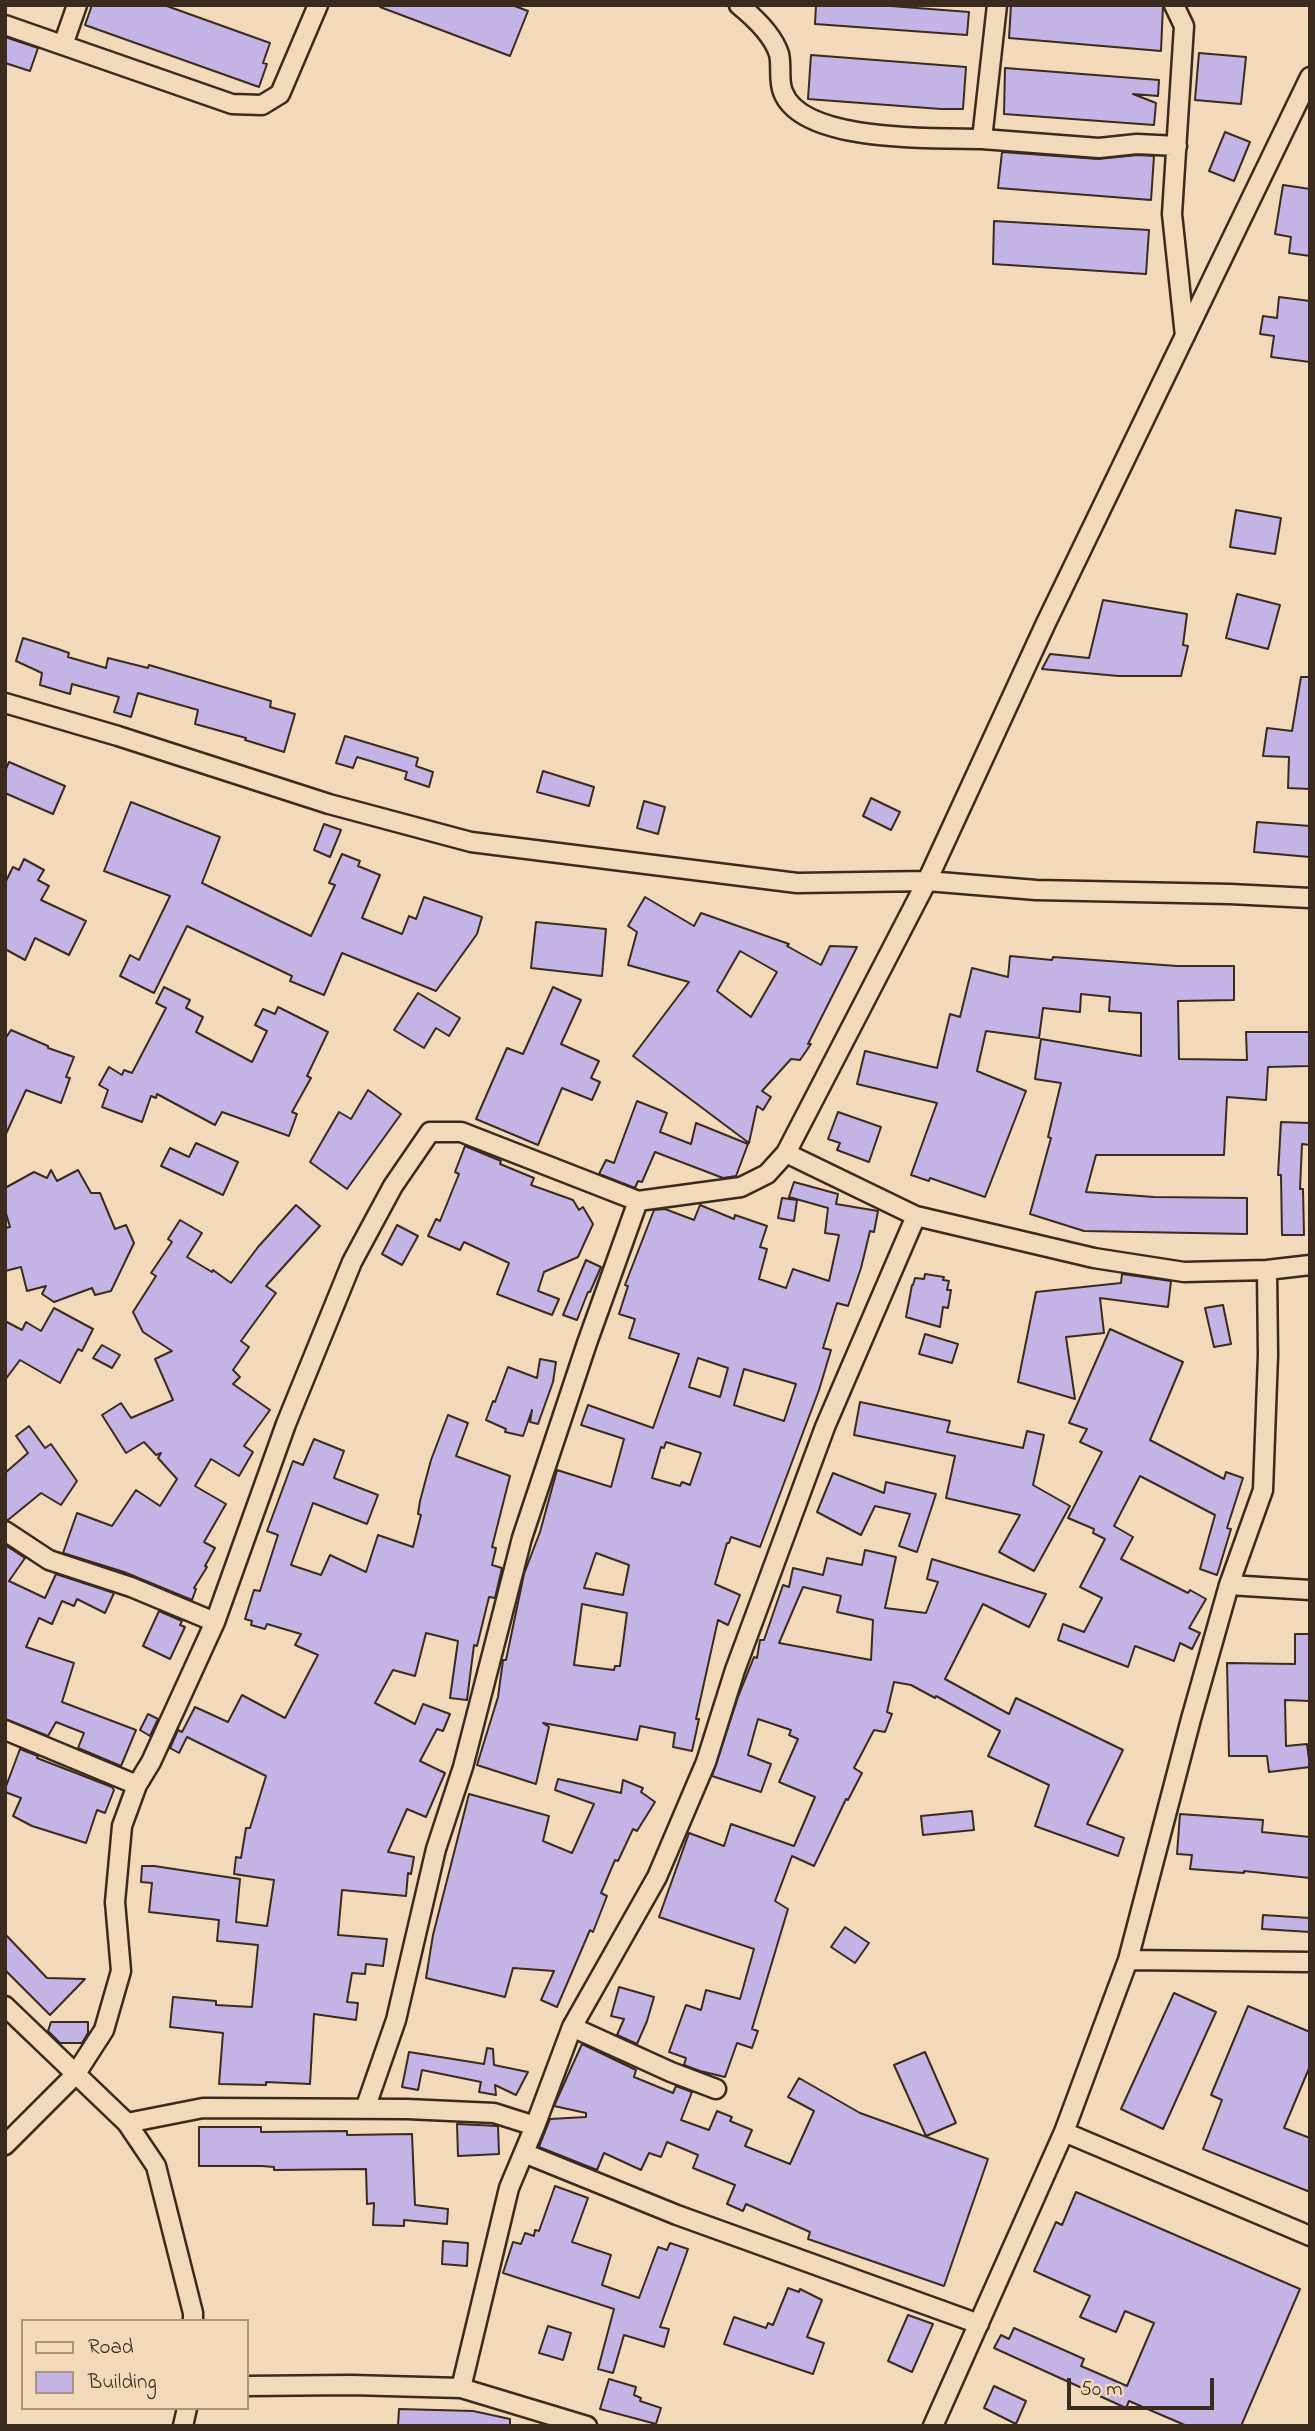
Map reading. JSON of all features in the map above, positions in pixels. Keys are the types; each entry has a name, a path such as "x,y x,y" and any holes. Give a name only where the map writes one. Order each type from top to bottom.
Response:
{"street":[{"path":"63,45 77,5"},
{"path":"5,25 232,104 262,105 280,94 318,5"},
{"path":"739,5 762,13 779,54 782,91 793,108 817,123 869,134 1099,148 1177,146"},
{"path":"982,139 997,5"},
{"path":"1174,5 1184,26 1172,214 1185,336"},
{"path":"5,2145 75,2075 104,2030 121,1971 115,1902 122,1826 137,1785 151,1762 215,1622 286,1424 352,1262 393,1186 430,1132 461,1132 638,1201 741,1187 767,1174 786,1153 927,881 1046,623 1310,77"},
{"path":"5,702 329,804 471,842 797,883 927,881 1036,890 1310,898"},
{"path":"786,1153 916,1216 1094,1258 1184,1272 1267,1270 1310,1265"},
{"path":"365,2109 396,2020 436,1849 463,1767 522,1538 638,1201"},
{"path":"461,2388 509,2188 536,2126 572,2027 657,1877 706,1762 735,1670 825,1427 916,1216"},
{"path":"933,2426 1063,2132 1128,1960 1229,1585 1264,1490 1268,1355 1267,1270"},
{"path":"5,1531 49,1560 131,1587 215,1622"},
{"path":"1229,1585 1310,1590"},
{"path":"5,1730 137,1785"},
{"path":"1128,1960 1310,1962"},
{"path":"5,2006 127,2123 156,2166 193,2319"},
{"path":"572,2027 671,2072 716,2089"},
{"path":"127,2123 203,2108 365,2109 494,2113 536,2126"},
{"path":"1063,2132 1310,2236"},
{"path":"524,2153 677,2215 979,2325"},
{"path":"248,2386 461,2388 587,2426"}],"building":[{"path":"92,5 164,5 270,43 263,63 267,64 259,87 85,25"},
{"path":"380,5 512,5 528,11 510,56"},
{"path":"816,5 878,5 969,12 967,35 815,24"},
{"path":"1011,5 1163,5 1161,51 1009,38"},
{"path":"5,37 38,48 30,71 5,63"},
{"path":"1199,53 1246,57 1241,104 1195,100"},
{"path":"811,55 966,67 963,109 808,99"},
{"path":"1005,68 1159,80 1158,96 1133,94 1156,103 1154,125 1004,114"},
{"path":"1225,132 1250,142 1234,181 1209,171"},
{"path":"1002,152 1098,159 1154,156 1151,200 998,188"},
{"path":"1283,185 1310,189 1310,256 1289,253 1291,237 1275,234"},
{"path":"994,221 1149,230 1146,274 993,264"},
{"path":"1279,297 1310,301 1310,362 1271,357 1274,336 1260,334 1263,316 1277,318"},
{"path":"1236,510 1281,518 1275,554 1230,547"},
{"path":"1237,594 1280,605 1268,649 1226,638"},
{"path":"1103,600 1187,614 1183,645 1188,646 1181,676 1118,676 1042,669 1050,654 1089,658"},
{"path":"23,638 69,653 68,657 106,668 108,658 148,668 149,665 271,701 270,707 295,714 284,752 195,724 198,710 138,693 131,717 114,712 119,697 72,684 70,694 40,685 42,673 16,661"},
{"path":"1301,677 1310,677 1310,789 1288,788 1289,757 1263,756 1267,728 1292,731"},
{"path":"345,736 418,758 416,766 433,772 429,787 405,779 407,772 357,757 353,768 336,763"},
{"path":"9,762 65,786 53,814 5,793 5,771"},
{"path":"543,771 594,787 589,806 537,792"},
{"path":"871,798 900,812 891,830 863,816"},
{"path":"644,801 665,807 658,834 637,828"},
{"path":"131,802 220,837 202,883 311,936 335,885 329,883 342,854 360,861 358,866 380,875 362,918 402,934 409,916 416,919 424,897 482,917 477,934 436,991 342,953 324,995 290,981 292,976 187,926 154,993 120,976 130,955 139,960 170,896 104,871"},
{"path":"1257,822 1310,826 1310,857 1254,852"},
{"path":"324,824 341,830 330,857 314,850"},
{"path":"24,859 44,870 38,880 49,886 41,900 86,921 69,955 35,938 25,960 5,949 5,883 13,867 19,870"},
{"path":"645,897 694,926 701,913 789,944 787,946 821,965 830,946 857,947 808,1044 811,1044 800,1060 791,1059 762,1091 771,1097 763,1110 757,1106 749,1143 633,1056 689,982 628,965 637,932 628,926","holes":["740,951 777,972 751,1017 717,991"]},
{"path":"536,922 606,929 602,976 531,968"},
{"path":"1010,956 1177,966 1234,966 1234,1000 1178,1001 1179,1059 1247,1060 1246,1032 1310,1032 1310,1066 1268,1067 1266,1100 1227,1097 1224,1155 1096,1155 1086,1192 1154,1197 1247,1198 1247,1234 1084,1231 1030,1214 1051,1138 1048,1137 1061,1083 1035,1079 1041,1039 1141,1056 1141,1013 1109,1011 1110,997 1081,994 1080,1012 1043,1008 1039,1038 986,1031 977,1071 1026,1091 985,1197 930,1178 929,1181 911,1175 937,1103 857,1084 865,1051 937,1068 950,1014 960,1017 972,968 1008,977"},
{"path":"164,987 190,1000 186,1008 203,1017 196,1032 252,1062 267,1031 255,1025 263,1009 275,1014 278,1007 328,1032 307,1076 311,1078 292,1112 297,1114 289,1136 222,1112 215,1125 157,1094 156,1098 151,1096 142,1122 102,1107 108,1090 99,1085 109,1067 122,1075 124,1070 132,1073 166,1008 156,1003"},
{"path":"553,987 581,1000 561,1044 599,1061 591,1078 600,1082 592,1100 562,1088 538,1145 476,1119 507,1048 523,1054"},
{"path":"418,993 460,1018 449,1036 436,1028 424,1048 394,1030"},
{"path":"11,1030 74,1057 66,1077 70,1078 61,1103 26,1090 5,1136 5,1039"},
{"path":"368,1090 401,1114 347,1189 310,1162 339,1112 351,1119"},
{"path":"637,1101 667,1113 660,1132 691,1144 696,1123 748,1144 736,1176 723,1178 655,1152 642,1182 638,1181 635,1188 599,1174 606,1160 614,1163"},
{"path":"838,1112 881,1127 869,1162 837,1150 840,1143 828,1139"},
{"path":"1281,1122 1310,1123 1310,1145 1302,1144 1300,1189 1303,1189 1304,1235 1282,1235 1281,1175 1278,1175"},
{"path":"196,1143 238,1162 223,1195 161,1166 170,1148 189,1157"},
{"path":"465,1146 534,1178 531,1185 573,1200 579,1210 583,1207 593,1224 578,1257 544,1272 538,1291 559,1299 552,1315 497,1294 509,1263 464,1242 460,1250 428,1236 436,1219 440,1221 459,1174 455,1172"},
{"path":"51,1170 57,1181 78,1170 91,1193 100,1193 115,1229 126,1225 134,1243 111,1291 95,1295 92,1288 54,1302 42,1294 46,1286 27,1291 21,1267 5,1271 5,1228 10,1227 5,1210 5,1188 34,1172 47,1178"},
{"path":"794,1182 838,1194 836,1204 878,1211 874,1232 870,1231 848,1306 837,1303 823,1348 831,1350 819,1390 760,1547 731,1537 727,1543 715,1584 740,1595 728,1625 718,1620 696,1719 699,1719 692,1751 673,1747 675,1733 640,1726 637,1740 543,1723 549,1727 536,1784 477,1765 498,1697 503,1660 506,1660 524,1574 540,1532 557,1470 611,1487 624,1439 581,1425 588,1405 653,1428 679,1354 629,1338 635,1319 619,1314 628,1286 625,1285 654,1210 665,1209 694,1220 700,1205 734,1219 735,1215 767,1226 760,1247 767,1249 759,1279 786,1288 793,1269 829,1281 839,1235 825,1233 828,1208 789,1197","holes":["698,1358 728,1368 720,1397 689,1387","744,1369 796,1384 784,1421 734,1405","666,1442 701,1453 690,1485 682,1482 680,1486 652,1478 661,1447 664,1448","596,1553 629,1565 623,1595 584,1588","582,1604 627,1613 620,1666 615,1666 614,1670 574,1665"]},
{"path":"782,1198 797,1200 794,1221 778,1218"},
{"path":"296,1205 320,1226 266,1286 276,1293 241,1341 249,1347 233,1370 240,1377 233,1384 270,1410 244,1446 253,1452 239,1476 211,1459 195,1486 226,1504 204,1542 215,1548 194,1588 196,1589 192,1600 124,1572 63,1553 77,1513 112,1526 136,1490 160,1506 177,1479 158,1458 161,1453 156,1455 144,1442 126,1453 102,1415 121,1403 131,1418 173,1400 155,1359 172,1351 143,1332 133,1312 156,1276 151,1273 172,1242 168,1239 180,1220 202,1233 187,1257 231,1283 258,1247"},
{"path":"397,1225 418,1236 402,1265 382,1254"},
{"path":"586,1260 601,1267 577,1320 563,1315"},
{"path":"925,1274 944,1277 943,1280 949,1281 947,1290 951,1290 948,1308 943,1307 940,1327 906,1317 915,1278 924,1279"},
{"path":"1122,1274 1171,1281 1168,1307 1100,1298 1104,1333 1066,1337 1075,1399 1018,1382 1036,1292 1121,1283"},
{"path":"1223,1305 1231,1344 1214,1347 1205,1308"},
{"path":"54,1308 93,1329 82,1351 78,1349 60,1383 20,1360 5,1380 5,1321 22,1330 26,1322 41,1331"},
{"path":"1110,1329 1183,1362 1150,1440 1224,1479 1226,1472 1243,1478 1227,1528 1231,1529 1217,1575 1200,1569 1215,1515 1140,1476 1114,1526 1133,1537 1121,1559 1188,1593 1190,1590 1206,1599 1189,1628 1200,1633 1192,1649 1180,1643 1174,1661 1135,1646 1128,1667 1058,1640 1063,1624 1084,1632 1102,1598 1080,1587 1105,1539 1093,1533 1094,1529 1068,1518 1102,1452 1080,1442 1087,1429 1069,1423"},
{"path":"925,1334 958,1344 952,1363 919,1354"},
{"path":"102,1345 120,1355 112,1368 93,1358"},
{"path":"540,1359 556,1362 553,1382 538,1424 530,1422 532,1410 523,1436 505,1432 506,1429 486,1420 508,1367 537,1378"},
{"path":"860,1402 950,1421 947,1432 1023,1448 1027,1431 1044,1435 1033,1485 1070,1506 1034,1571 999,1552 1020,1515 946,1498 955,1456 854,1435"},
{"path":"448,1415 468,1423 456,1456 510,1476 492,1547 496,1548 492,1565 502,1568 495,1598 489,1597 477,1646 474,1645 467,1700 450,1698 458,1641 426,1633 415,1676 393,1670 375,1703 415,1724 423,1704 450,1714 443,1731 437,1729 420,1761 445,1773 426,1817 407,1809 388,1852 414,1857 411,1874 408,1873 406,1896 342,1890 338,1935 387,1939 383,1966 366,1964 365,1974 352,1973 347,2002 358,2003 356,2020 314,2014 310,2084 219,2084 223,2033 170,2027 173,1997 216,2001 216,2005 252,2007 258,1945 217,1941 219,1920 149,1912 152,1883 141,1882 142,1866 240,1879 236,1922 267,1926 274,1880 234,1874 236,1857 241,1858 246,1828 250,1828 266,1776 187,1737 179,1753 170,1748 178,1730 182,1732 195,1707 228,1722 242,1695 285,1718 318,1655 295,1645 301,1634 267,1624 265,1629 251,1625 252,1621 245,1619 254,1590 260,1591 278,1535 267,1531 293,1461 303,1465 314,1439 344,1451 334,1478 378,1495 367,1524 313,1503 291,1565 321,1575 330,1555 366,1572 378,1535 413,1547 421,1515 418,1514 420,1501 431,1460"},
{"path":"29,1426 45,1448 51,1444 77,1481 61,1505 41,1493 5,1520 5,1473 28,1453 16,1436"},
{"path":"833,1473 884,1493 886,1482 936,1494 917,1552 899,1546 910,1514 875,1506 861,1535 817,1512"},
{"path":"5,1545 25,1558 9,1581 45,1598 56,1574 114,1593 105,1613 77,1599 74,1606 62,1601 52,1624 39,1618 26,1647 74,1663 62,1702 136,1730 121,1766 78,1748 84,1733 56,1722 48,1736 5,1719"},
{"path":"865,1550 896,1557 885,1608 926,1613 938,1582 927,1579 932,1559 1046,1594 1029,1627 983,1604 945,1679 1009,1714 1016,1698 1123,1750 1087,1824 1124,1838 1118,1856 1035,1826 1049,1785 988,1756 1000,1731 936,1696 935,1698 911,1685 894,1682 887,1712 892,1714 885,1732 874,1730 854,1768 862,1773 848,1800 846,1799 814,1866 792,1856 775,1901 788,1909 752,2029 758,2031 752,2048 737,2043 725,2077 700,2071 684,2065 686,2058 669,2052 686,2005 701,2010 706,1990 740,1999 754,1949 659,1917 689,1833 724,1846 731,1824 794,1846 815,1797 779,1782 798,1739 789,1735 791,1730 758,1719 748,1755 771,1764 761,1792 712,1776 738,1697 754,1657 757,1658 760,1640 764,1640 783,1585 789,1587 793,1568 823,1575 827,1558 862,1565","holes":["803,1587 841,1596 837,1612 873,1620 871,1660 779,1643"]},
{"path":"159,1611 182,1621 180,1625 185,1627 170,1659 143,1646"},
{"path":"1295,1634 1310,1634 1310,1701 1285,1700 1286,1746 1307,1744 1310,1767 1269,1772 1267,1756 1229,1756 1227,1663 1295,1664"},
{"path":"148,1714 158,1719 150,1736 140,1730"},
{"path":"20,1749 112,1787 114,1790 105,1813 97,1810 86,1843 32,1826 13,1816 21,1798 5,1792 5,1789"},
{"path":"558,1779 621,1793 623,1780 643,1788 641,1792 655,1802 637,1831 633,1829 618,1861 615,1860 601,1893 607,1896 593,1932 590,1930 557,2007 541,2000 554,1971 513,1968 505,1997 426,1978 433,1935 469,1794 549,1816 543,1841 572,1853 594,1804 555,1790"},
{"path":"972,1811 974,1830 923,1835 921,1816"},
{"path":"1180,1814 1263,1820 1262,1832 1310,1837 1310,1878 1190,1869 1192,1855 1177,1854"},
{"path":"1263,1915 1310,1918 1310,1932 1262,1929"},
{"path":"845,1927 869,1943 855,1963 831,1947"},
{"path":"5,1934 47,1978 85,1979 50,2015 5,1970"},
{"path":"619,1987 654,1997 637,2044 617,2035 624,2019 611,2016"},
{"path":"1174,1993 1216,2012 1163,2129 1121,2109"},
{"path":"1248,2006 1310,2032 1310,2066 1284,2128 1310,2138 1310,2192 1203,2149 1222,2100 1211,2095"},
{"path":"51,2022 88,2022 88,2033 82,2043 60,2043 48,2031"},
{"path":"582,2044 636,2070 634,2077 673,2093 676,2086 692,2092 681,2120 709,2130 717,2111 732,2117 730,2121 752,2130 745,2146 790,2164 814,2111 788,2097 799,2078 860,2113 988,2159 944,2286 808,2239 810,2232 746,2204 743,2211 727,2204 735,2185 693,2168 698,2155 667,2142 661,2157 649,2153 641,2170 604,2153 597,2170 539,2147 550,2119 586,2117 586,2113 554,2106"},
{"path":"487,2048 493,2049 494,2065 528,2072 516,2095 495,2085 496,2095 479,2092 481,2082 422,2070 418,2090 402,2087 409,2052 484,2064"},
{"path":"925,2052 956,2123 926,2136 894,2065"},
{"path":"457,2124 498,2126 499,2154 458,2156"},
{"path":"199,2127 261,2127 261,2132 347,2131 347,2135 412,2134 415,2205 448,2209 447,2224 404,2220 404,2226 373,2225 374,2203 367,2204 366,2169 274,2170 274,2167 262,2166 199,2166"},
{"path":"555,2186 588,2198 572,2242 611,2255 602,2285 639,2298 658,2247 667,2250 670,2243 688,2249 660,2327 669,2329 664,2347 624,2335 613,2373 598,2369 614,2309 503,2273 513,2242 521,2244 525,2233 534,2236 535,2230 539,2231"},
{"path":"1076,2192 1300,2289 1241,2426 1187,2426 1129,2401 1126,2408 994,2348 1001,2335 1009,2339 1014,2328 1084,2359 1081,2366 1127,2386 1154,2323 1125,2311 1116,2332 1080,2317 1090,2296 1034,2271 1056,2222 1062,2225"},
{"path":"443,2241 468,2243 467,2266 442,2264"},
{"path":"788,2288 799,2292 800,2289 822,2300 807,2337 824,2343 813,2374 724,2344 734,2317 766,2328 768,2323 773,2325"},
{"path":"908,2315 933,2324 912,2372 888,2361"},
{"path":"548,2326 571,2333 563,2360 539,2353"},
{"path":"609,2379 636,2387 634,2395 641,2398 640,2401 661,2408 656,2424 600,2409"},
{"path":"994,2386 1026,2401 1016,2424 984,2408"},
{"path":"399,2409 473,2411 510,2419 510,2426 398,2426"}]}
